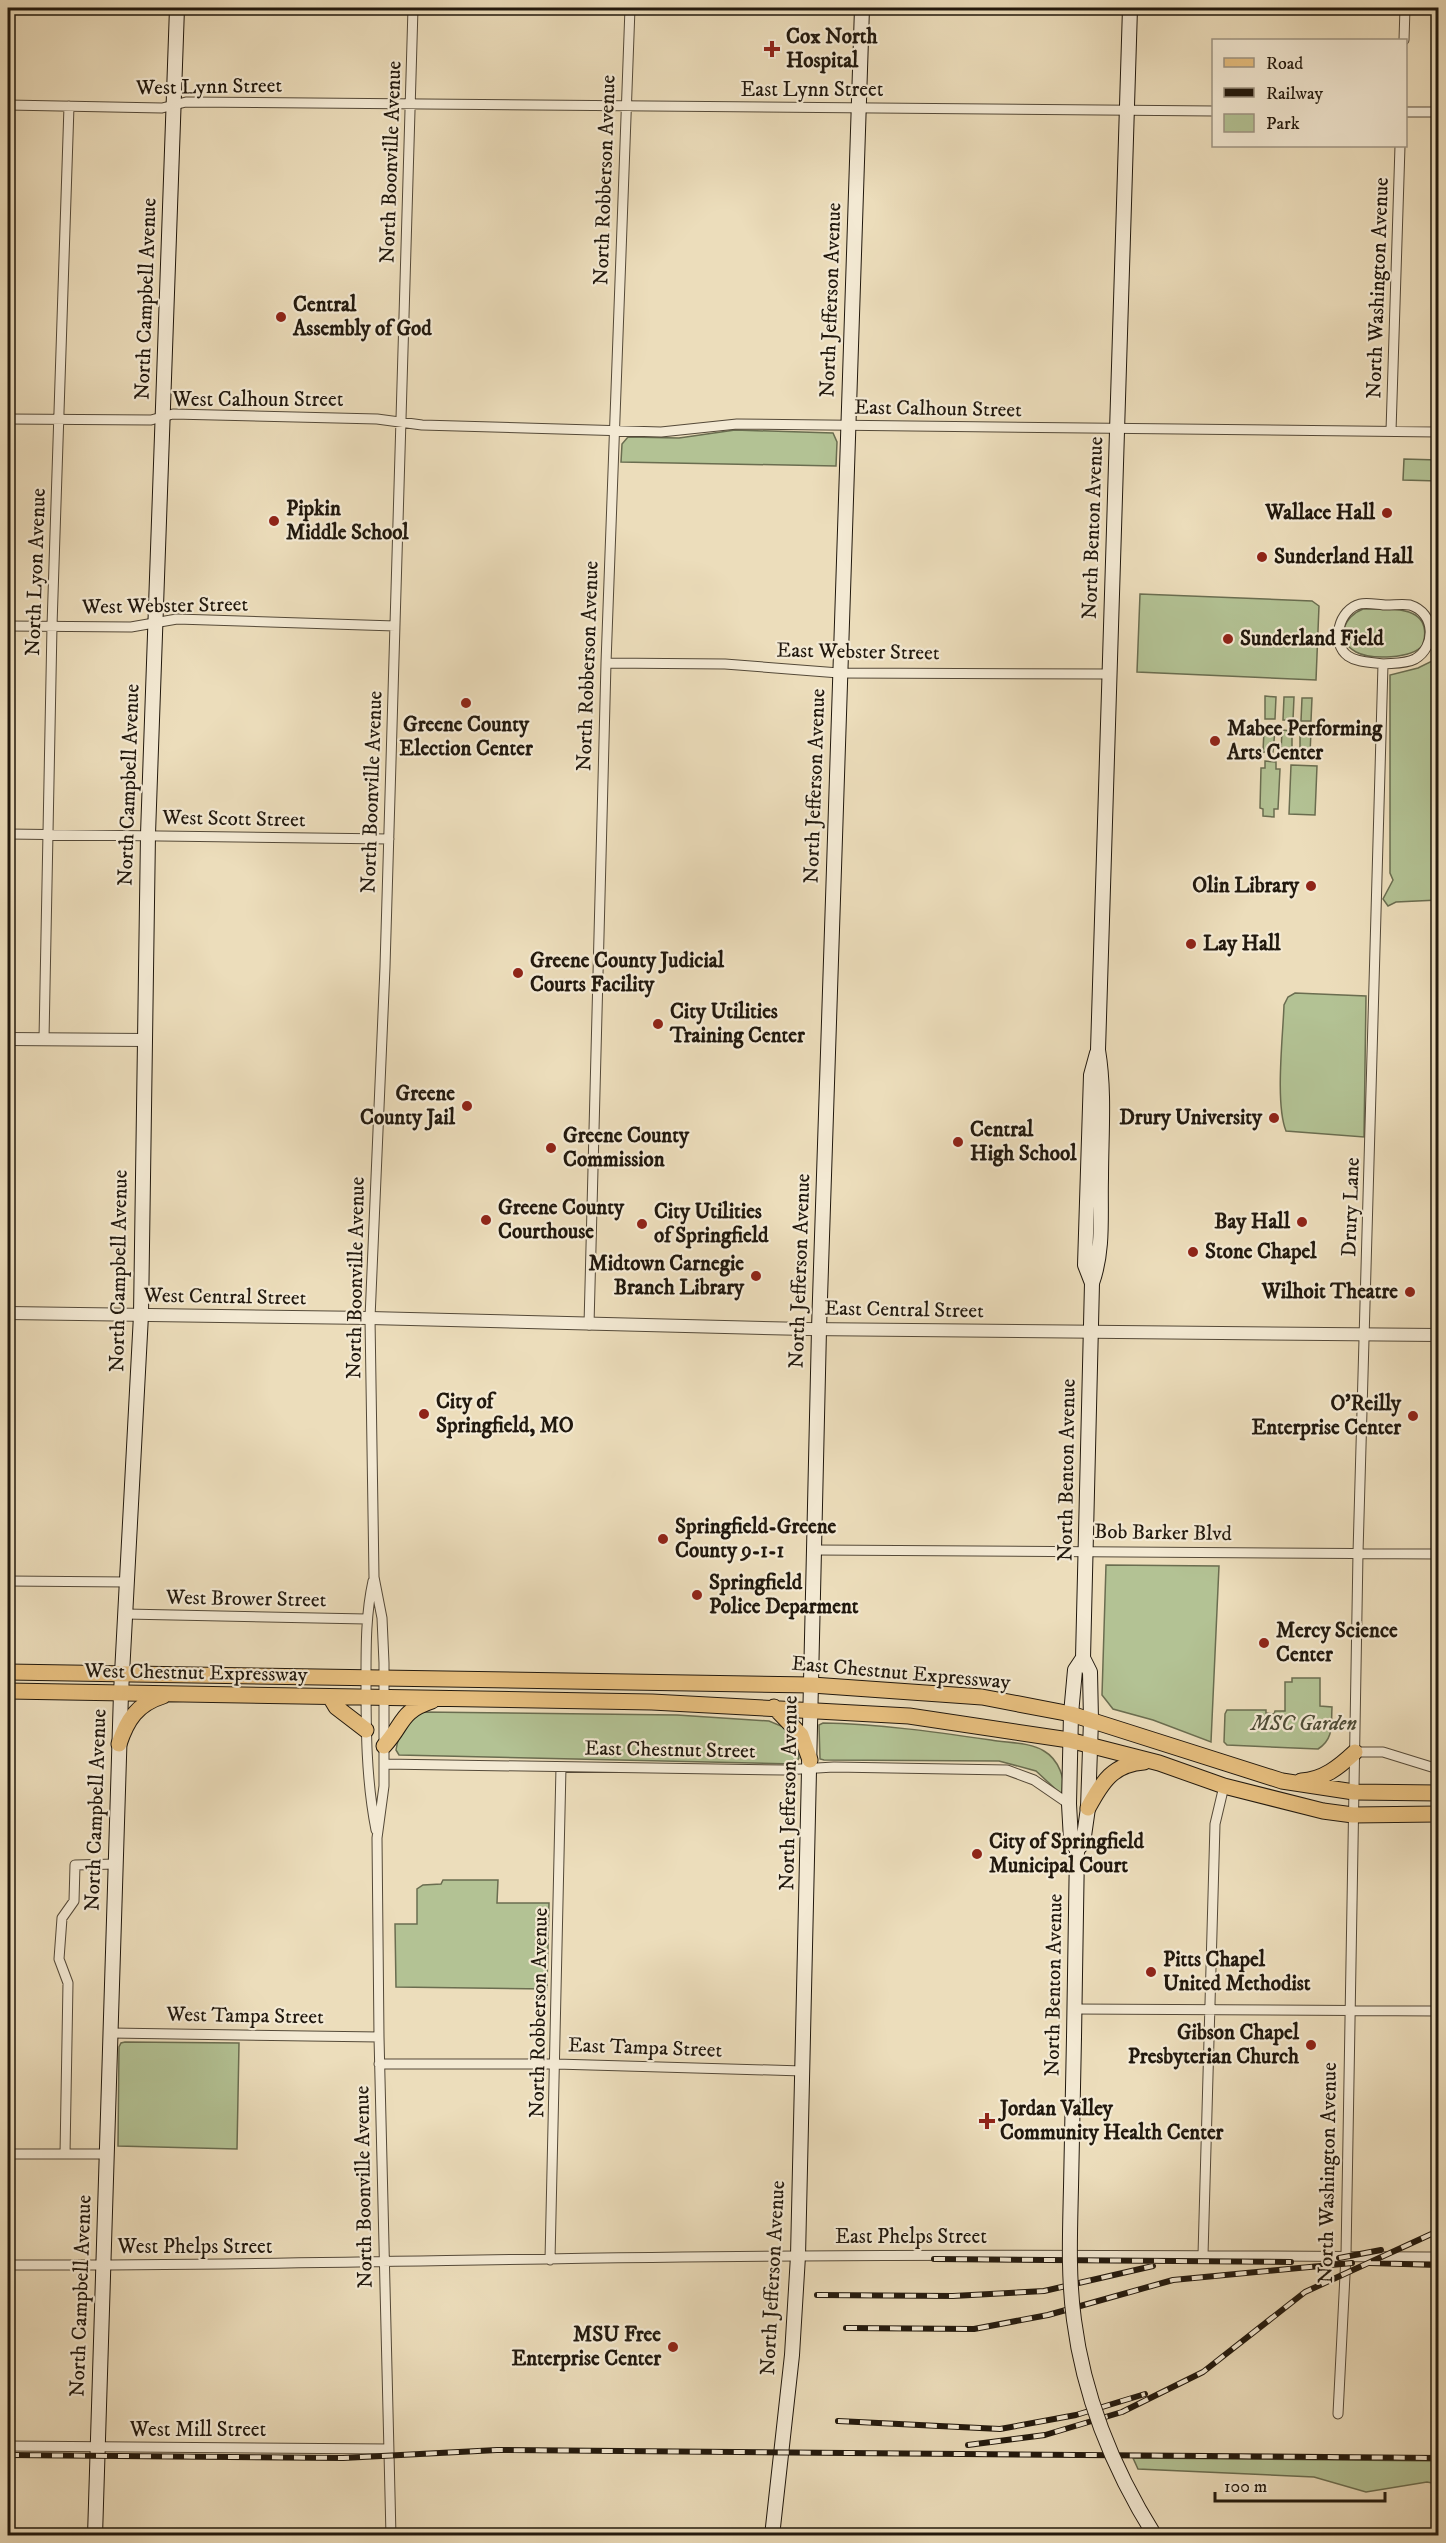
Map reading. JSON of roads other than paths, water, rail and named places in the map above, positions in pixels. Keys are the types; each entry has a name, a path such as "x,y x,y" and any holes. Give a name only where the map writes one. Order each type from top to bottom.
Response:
{"main road":[{"name":"North Campbell Avenue","path":"95,2535 119,1744 141,1315 148,834 177,8"},
{"name":"North Jefferson Avenue","path":"772,2535 792,2355 798,2256 816,1550 819,1329 846,425 862,8"},
{"name":"North Benton Avenue","path":"1077,1850 1083,1843 1088,1808 1091,1720 1090,1672 1083,1658 1092,1283 1098,1266 1100,1234 1102,1076 1098,1050 1130,8"},
{"name":"North Benton Avenue","path":"1083,1658 1075,1670 1070,1740 1071,1840 1077,1850 1069,2267 1077,2338 1089,2390 1109,2453 1132,2499 1155,2535"},
{"name":"West Chestnut Expressway","path":"8,1672 384,1678"},
{"name":"East Chestnut Expressway","path":"384,1678 812,1685 982,1697 1071,1714 1282,1781 1354,1792 1438,1793"},
{"name":"West Chestnut Expressway","path":"8,1691 384,1698"},
{"path":"119,1744 128,1721 140,1707 153,1699 170,1694"},
{"path":"330,1697 336,1707 366,1730"},
{"name":"East Chestnut Expressway","path":"384,1698 652,1702 909,1716 1070,1740 1151,1761 1224,1786 1323,1811 1353,1815 1438,1814"},
{"path":"384,1746 394,1735 403,1717 415,1707 439,1698"},
{"path":"774,1707 801,1735 810,1765"},
{"path":"1282,1781 1311,1781 1337,1769 1355,1752"},
{"path":"1088,1808 1101,1784 1111,1772 1133,1762 1151,1761"}],"street":[{"name":"North Boonville Avenue","path":"391,2535 378,2037 377,1838 384,1786 384,1678 382,1618 374,1577 370,1318 389,839 413,8"},
{"name":"North Robberson Avenue","path":"589,1325 606,663 630,8"},
{"path":"1404,39 1405,8"},
{"name":"West Lynn Street","path":"8,105 162,108 186,102 411,104"},
{"name":"East Lynn Street","path":"411,104 1212,111"},
{"name":"North Lyon Avenue","path":"44,1039 52,626 69,106"},
{"path":"1407,112 1438,112"},
{"name":"North Washington Avenue","path":"1391,431 1400,147"},
{"name":"West Calhoun Street","path":"8,419 151,420 183,414 381,419 401,422"},
{"name":"East Calhoun Street","path":"401,422 670,432 731,424 1438,432"},
{"path":"1361,604 1411,605 1423,614 1429,623 1430,643 1425,651 1408,662 1383,664 1358,661 1341,649 1339,632 1344,614 1361,604"},
{"name":"West Webster Street","path":"8,626 131,627 177,619 395,626"},
{"name":"East Webster Street","path":"606,663 725,664 839,673 1109,674"},
{"name":"Drury Lane","path":"1355,1752 1358,1553 1383,664"},
{"name":"West Scott Street","path":"8,834 148,834 389,839"},
{"path":"8,1039 145,1040"},
{"name":"West Central Street","path":"8,1313 370,1318"},
{"name":"East Central Street","path":"370,1318 819,1329 1438,1335"},
{"name":"Bob Barker Blvd","path":"816,1550 1438,1554"},
{"name":"North Boonville Avenue","path":"374,1577 366,1619 366,1730 368,1788 377,1838"},
{"path":"8,1581 127,1582"},
{"name":"West Brower Street","path":"126,1614 366,1619"},
{"path":"1355,1752 1383,1752 1438,1769"},
{"name":"North Washington Avenue","path":"1338,2414 1346,2255 1348,2010 1355,1752"},
{"name":"East Chestnut Street","path":"384,1764 561,1767 810,1765 998,1769 1025,1776 1069,1804"},
{"name":"North Robberson Avenue","path":"550,2260 561,1767"},
{"path":"1203,2254 1215,1824 1224,1786"},
{"path":"65,2154 68,1983 59,1959 62,1918 74,1901 75,1865 116,1864"},
{"path":"1074,2009 1438,2011"},
{"name":"West Tampa Street","path":"111,2032 378,2037"},
{"name":"East Tampa Street","path":"379,2064 556,2064 803,2071"},
{"path":"8,2154 107,2154"},
{"name":"East Phelps Street","path":"384,2263 798,2256 1203,2254 1438,2257"},
{"name":"West Phelps Street","path":"8,2265 384,2263"},
{"name":"West Mill Street","path":"8,2446 388,2449"}],"railway":[{"path":"968,2445 1045,2435 1122,2412 1203,2372 1305,2292 1438,2231"},
{"path":"1339,2258 1381,2250"},
{"path":"934,2259 1291,2262"},
{"path":"846,2328 974,2329 1048,2315 1173,2280 1352,2263"},
{"path":"1369,2263 1438,2265"},
{"path":"817,2295 953,2296 1044,2291 1153,2266"},
{"path":"838,2421 1000,2429 1076,2415 1145,2394"},
{"path":"8,2455 343,2458 497,2450 1438,2458"}],"place":[{"name":"Cox North Hospital","path":"772,49"},
{"name":"Central Assembly of God","path":"281,317"},
{"name":"Wallace Hall","path":"1387,513"},
{"name":"Pipkin Middle School","path":"274,521"},
{"name":"Sunderland Hall","path":"1262,557"},
{"name":"Sunderland Field","path":"1228,639"},
{"name":"Greene County Election Center","path":"466,703"},
{"name":"Mabee Performing Arts Center","path":"1215,741"},
{"name":"Olin Library","path":"1311,886"},
{"name":"Lay Hall","path":"1191,944"},
{"name":"Greene County Judicial Courts Facility","path":"518,973"},
{"name":"City Utilities Training Center","path":"658,1024"},
{"name":"Greene County Jail","path":"467,1106"},
{"name":"Drury University","path":"1274,1118"},
{"name":"Central High School","path":"958,1142"},
{"name":"Greene County Commission","path":"551,1148"},
{"name":"Greene County Courthouse","path":"486,1220"},
{"name":"Bay Hall","path":"1302,1222"},
{"name":"City Utilities of Springfield","path":"642,1224"},
{"name":"Stone Chapel","path":"1193,1252"},
{"name":"Midtown Carnegie Branch Library","path":"756,1276"},
{"name":"Wilhoit Theatre","path":"1410,1292"},
{"name":"City of Springfield, MO","path":"424,1414"},
{"name":"O'Reilly Enterprise Center","path":"1413,1416"},
{"name":"Springfield-Greene County 9-1-1","path":"663,1539"},
{"name":"Springfield Police Deparment","path":"697,1595"},
{"name":"Mercy Science Center","path":"1264,1643"},
{"name":"City of Springfield Municipal Court","path":"977,1854"},
{"name":"Pitts Chapel United Methodist","path":"1151,1972"},
{"name":"Gibson Chapel Presbyterian Church","path":"1311,2045"},
{"name":"Jordan Valley Community Health Center","path":"987,2121"},
{"name":"MSU Free Enterprise Center","path":"673,2347"}],"park label":[{"name":"MSC Garden","path":"1304,1724"}]}
